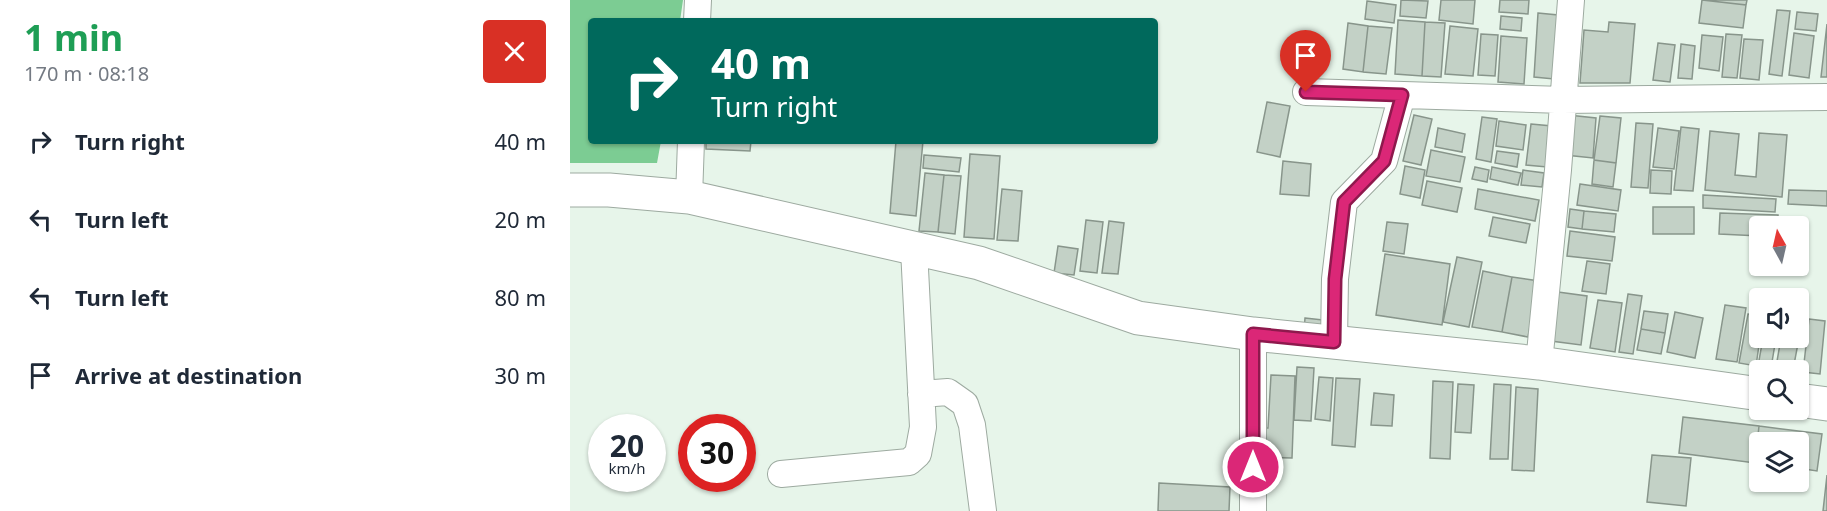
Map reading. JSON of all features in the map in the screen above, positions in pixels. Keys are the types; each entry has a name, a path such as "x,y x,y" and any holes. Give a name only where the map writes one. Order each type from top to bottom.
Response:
{"main road":[{"path":"570,190 609,190 689,197 979,263 1138,318 1253,334 1539,363 1749,392"},
{"path":"1809,402 1827,404"}],"street":[{"path":"697,18 698,0"},
{"path":"1539,363 1571,0"},
{"path":"1306,92 1563,100 1827,97"},
{"path":"1334,342 1335,279 1344,202 1384,161 1402,95"},
{"path":"689,197 691,144"},
{"path":"781,474 909,462 918,454 922,444 914,249"},
{"path":"1253,334 1253,511"},
{"path":"921,394 948,392 965,404 972,425 983,511"}],"shaded area":[{"path":"570,0 683,0 680,18 588,18 588,144 660,144 657,163 570,163"}],"building":[{"path":"1401,0 1428,1 1426,18 1400,16"},
{"path":"1441,0 1475,0 1473,24 1439,20"},
{"path":"1500,0 1529,0 1528,14 1499,12"},
{"path":"1702,0 1746,5 1743,28 1699,23"},
{"path":"1703,0 1747,0 1746,5"},
{"path":"1367,1 1396,5 1394,23 1365,19"},
{"path":"1777,10 1790,11 1782,76 1769,74"},
{"path":"1797,12 1818,14 1816,31 1795,29"},
{"path":"1538,13 1558,15 1554,79 1534,77"},
{"path":"1501,16 1522,18 1521,31 1500,29"},
{"path":"1398,20 1425,22 1422,76 1395,74"},
{"path":"1425,22 1445,23 1441,77 1422,76"},
{"path":"1609,22 1635,24 1630,83 1580,83 1584,30 1608,32"},
{"path":"1348,23 1368,26 1363,72 1343,69"},
{"path":"1827,24 1827,77 1821,77"},
{"path":"1368,26 1392,28 1386,74 1363,72"},
{"path":"1450,26 1478,29 1473,76 1445,74"},
{"path":"1794,33 1814,36 1809,78 1789,75"},
{"path":"1481,34 1498,35 1495,76 1478,75"},
{"path":"1726,34 1742,35 1737,78 1722,77"},
{"path":"1702,35 1723,37 1719,71 1699,68"},
{"path":"1501,36 1527,38 1524,84 1498,82"},
{"path":"1744,39 1763,40 1759,80 1740,78"},
{"path":"1658,43 1675,45 1670,82 1653,80"},
{"path":"1681,44 1695,46 1692,79 1678,78"},
{"path":"1267,102 1290,106 1280,157 1257,152"},
{"path":"1414,115 1432,119 1421,165 1403,161"},
{"path":"1568,115 1596,118 1593,158 1565,155"},
{"path":"1600,116 1621,118 1616,163 1594,160"},
{"path":"1482,117 1497,119 1491,162 1476,159"},
{"path":"1499,121 1526,125 1523,150 1496,146"},
{"path":"1636,123 1653,124 1648,188 1631,187"},
{"path":"1531,124 1552,126 1547,167 1526,165"},
{"path":"1681,127 1699,129 1693,191 1674,190"},
{"path":"1438,128 1465,134 1462,152 1435,147"},
{"path":"1658,128 1679,131 1674,169 1653,167"},
{"path":"1710,131 1739,134 1735,175 1756,177 1759,133 1787,135 1782,197 1705,190"},
{"path":"706,144 751,144 750,151 706,149"},
{"path":"896,144 923,144 916,216 890,213"},
{"path":"1431,150 1465,157 1460,182 1426,176"},
{"path":"1497,151 1519,154 1517,167 1495,163"},
{"path":"970,154 1000,156 994,239 964,237"},
{"path":"924,155 961,158 959,172 923,168"},
{"path":"1594,160 1616,163 1613,187 1592,184"},
{"path":"1283,161 1311,164 1309,196 1280,194"},
{"path":"1405,166 1425,170 1420,198 1400,194"},
{"path":"1475,167 1489,170 1487,182 1472,179"},
{"path":"1492,167 1521,173 1518,185 1490,179"},
{"path":"1523,170 1544,173 1542,187 1521,185"},
{"path":"1651,170 1672,171 1671,194 1650,193"},
{"path":"925,173 944,175 938,232 919,231"},
{"path":"944,175 961,176 955,234 938,232"},
{"path":"1427,181 1462,188 1457,212 1422,205"},
{"path":"1580,184 1621,190 1618,211 1577,205"},
{"path":"1002,189 1022,191 1018,241 997,240"},
{"path":"1478,189 1539,200 1535,221 1475,209"},
{"path":"1789,190 1827,191 1827,206 1788,204"},
{"path":"1703,195 1776,199 1775,212 1703,208"},
{"path":"1653,207 1694,207 1694,234 1653,234"},
{"path":"1570,209 1584,211 1582,229 1568,227"},
{"path":"1584,211 1616,214 1614,232 1582,229"},
{"path":"1720,213 1778,215 1749,216 1749,235 1719,234"},
{"path":"1493,217 1530,224 1526,243 1489,236"},
{"path":"1086,220 1103,222 1097,273 1080,271"},
{"path":"1109,221 1124,223 1118,274 1102,273"},
{"path":"1387,222 1408,224 1404,254 1383,251"},
{"path":"1570,231 1615,237 1612,261 1567,256"},
{"path":"1058,246 1078,249 1074,275 1054,273"},
{"path":"1385,254 1450,264 1442,325 1376,315"},
{"path":"1457,257 1482,262 1469,327 1443,322"},
{"path":"1587,261 1610,264 1606,294 1582,291"},
{"path":"1483,271 1512,277 1502,332 1472,327"},
{"path":"1512,277 1539,281 1528,337 1502,332"},
{"path":"1558,292 1587,296 1581,345 1551,341"},
{"path":"1628,294 1642,296 1633,354 1619,352"},
{"path":"1598,300 1622,303 1615,352 1590,348"},
{"path":"1725,305 1746,308 1737,362 1716,359"},
{"path":"1644,311 1668,314 1665,333 1641,329"},
{"path":"1675,312 1703,318 1695,358 1667,352"},
{"path":"1749,314 1749,348 1759,348 1757,360 1749,360 1749,365 1739,363"},
{"path":"1305,318 1332,321 1304,331"},
{"path":"1809,319 1825,321 1820,374 1809,373 1809,360 1804,360 1806,348 1809,348"},
{"path":"1641,329 1665,333 1661,354 1637,350"},
{"path":"1761,348 1774,348 1772,360 1759,360"},
{"path":"1779,348 1797,348 1795,360 1777,360"},
{"path":"1297,367 1314,368 1311,421 1294,420"},
{"path":"1271,375 1295,376 1292,458 1254,457 1255,428 1268,428"},
{"path":"1319,377 1333,378 1330,421 1315,419"},
{"path":"1336,378 1360,379 1355,447 1332,445"},
{"path":"1433,381 1453,382 1450,459 1430,458"},
{"path":"1458,384 1474,385 1471,433 1455,432"},
{"path":"1494,384 1511,385 1508,459 1490,459"},
{"path":"1516,387 1538,389 1534,471 1512,470"},
{"path":"1374,393 1394,395 1392,426 1371,425"},
{"path":"1683,417 1759,426 1758,432 1749,432 1749,462 1679,453"},
{"path":"1759,426 1806,432 1758,432"},
{"path":"1809,432 1822,434 1817,471 1809,470"},
{"path":"1652,455 1691,458 1686,506 1647,502"},
{"path":"1827,475 1827,511 1823,511"},
{"path":"1159,483 1230,487 1229,511 1158,511"}],"route":[{"path":"1253,467 1253,334 1334,342 1335,279 1344,202 1349,194 1378,170 1384,161 1402,95 1306,92"}]}
